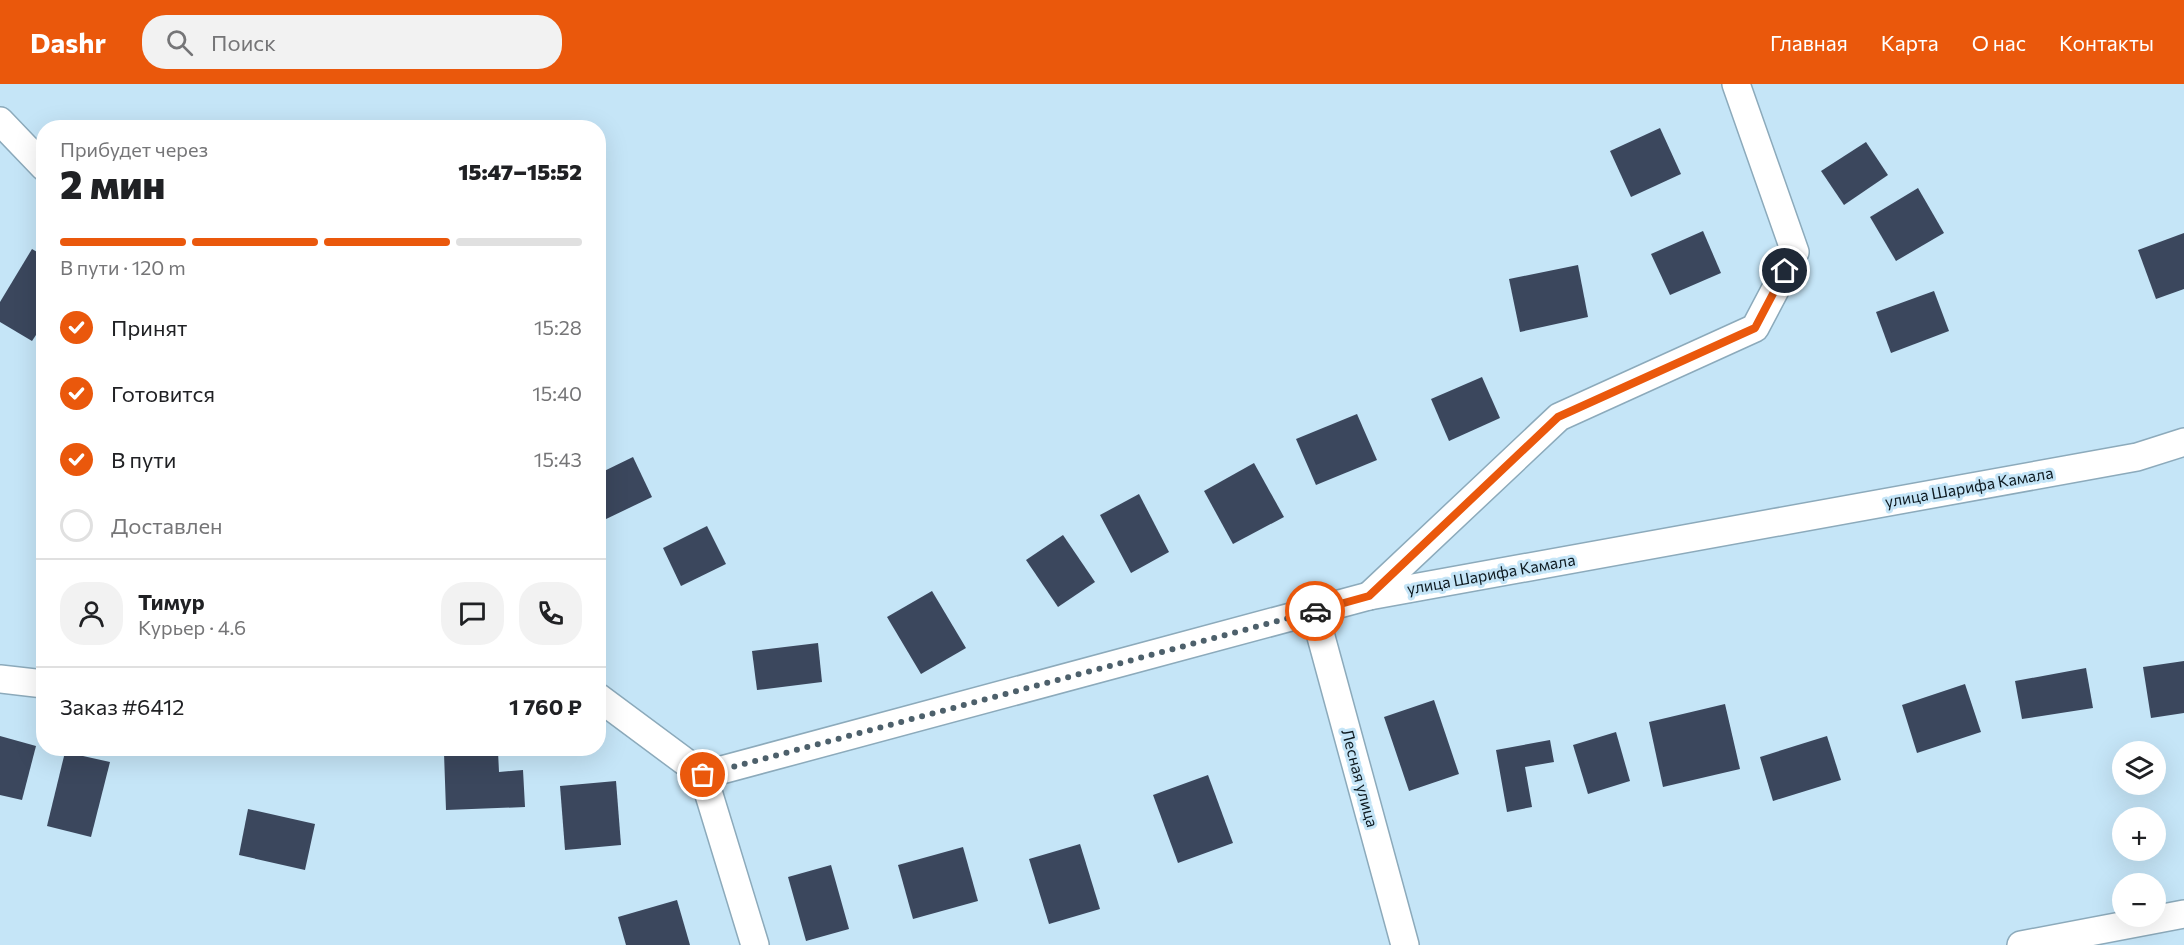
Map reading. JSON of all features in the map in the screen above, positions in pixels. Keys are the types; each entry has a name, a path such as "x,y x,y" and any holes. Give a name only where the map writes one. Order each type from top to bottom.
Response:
{"street":[{"path":"1369,596 1558,417 1755,328 1795,252 1736,84"},
{"path":"0,121 36,159"},
{"name":"улица Шарифа Камала","path":"703,775 1369,596 2137,457 2184,442"},
{"name":"Лесная улица","path":"1314,611 1406,945"},
{"path":"0,679 36,683"},
{"path":"606,704 703,775 755,945"},
{"path":"2021,945 2184,914"}],"building":[{"path":"1660,128 1681,174 1631,197 1610,151"},
{"path":"1866,142 1888,175 1844,205 1821,171"},
{"path":"1918,188 1944,233 1896,261 1870,217"},
{"path":"1703,231 1721,273 1670,295 1651,254"},
{"path":"2184,233 2184,289 2156,299 2138,250"},
{"path":"32,249 36,251 36,335 32,341 0,322 0,302"},
{"path":"1578,265 1588,317 1520,332 1509,279"},
{"path":"1934,291 1949,331 1891,353 1876,312"},
{"path":"1482,377 1500,418 1449,441 1431,399"},
{"path":"1357,414 1377,460 1316,485 1296,439"},
{"path":"633,457 652,497 606,519 606,470"},
{"path":"1254,463 1284,517 1233,544 1204,491"},
{"path":"1139,494 1169,552 1131,573 1100,515"},
{"path":"707,526 726,564 681,586 663,548"},
{"path":"1063,535 1095,582 1058,607 1026,560"},
{"path":"932,591 966,648 921,674 887,617"},
{"path":"818,643 822,682 757,690 752,651"},
{"path":"2184,661 2184,713 2151,718 2143,667"},
{"path":"2086,668 2093,708 2022,719 2015,681"},
{"path":"1965,684 1981,732 1917,753 1902,705"},
{"path":"1434,700 1459,774 1409,791 1384,717"},
{"path":"1725,704 1740,769 1663,787 1649,722"},
{"path":"1616,732 1630,781 1588,794 1573,745"},
{"path":"0,736 36,746 22,800 0,795"},
{"path":"1827,736 1841,780 1773,801 1760,757"},
{"path":"1550,740 1554,762 1525,767 1532,807 1507,812 1496,750"},
{"path":"64,756 83,756 110,762 91,837 47,826"},
{"path":"444,756 498,756 499,772 523,770 525,807 446,810"},
{"path":"1208,775 1233,843 1178,863 1153,795"},
{"path":"616,781 621,845 565,850 560,786"},
{"path":"248,809 315,824 305,870 239,855"},
{"path":"1080,844 1100,909 1049,924 1029,859"},
{"path":"963,847 978,901 913,919 898,865"},
{"path":"831,865 849,929 806,941 788,877"},
{"path":"677,900 690,945 626,945 618,917"}],"way so far":[{"path":"703,775 1315,611"}],"route":[{"path":"1315,611 1369,596 1558,417 1755,328 1785,271"}]}
